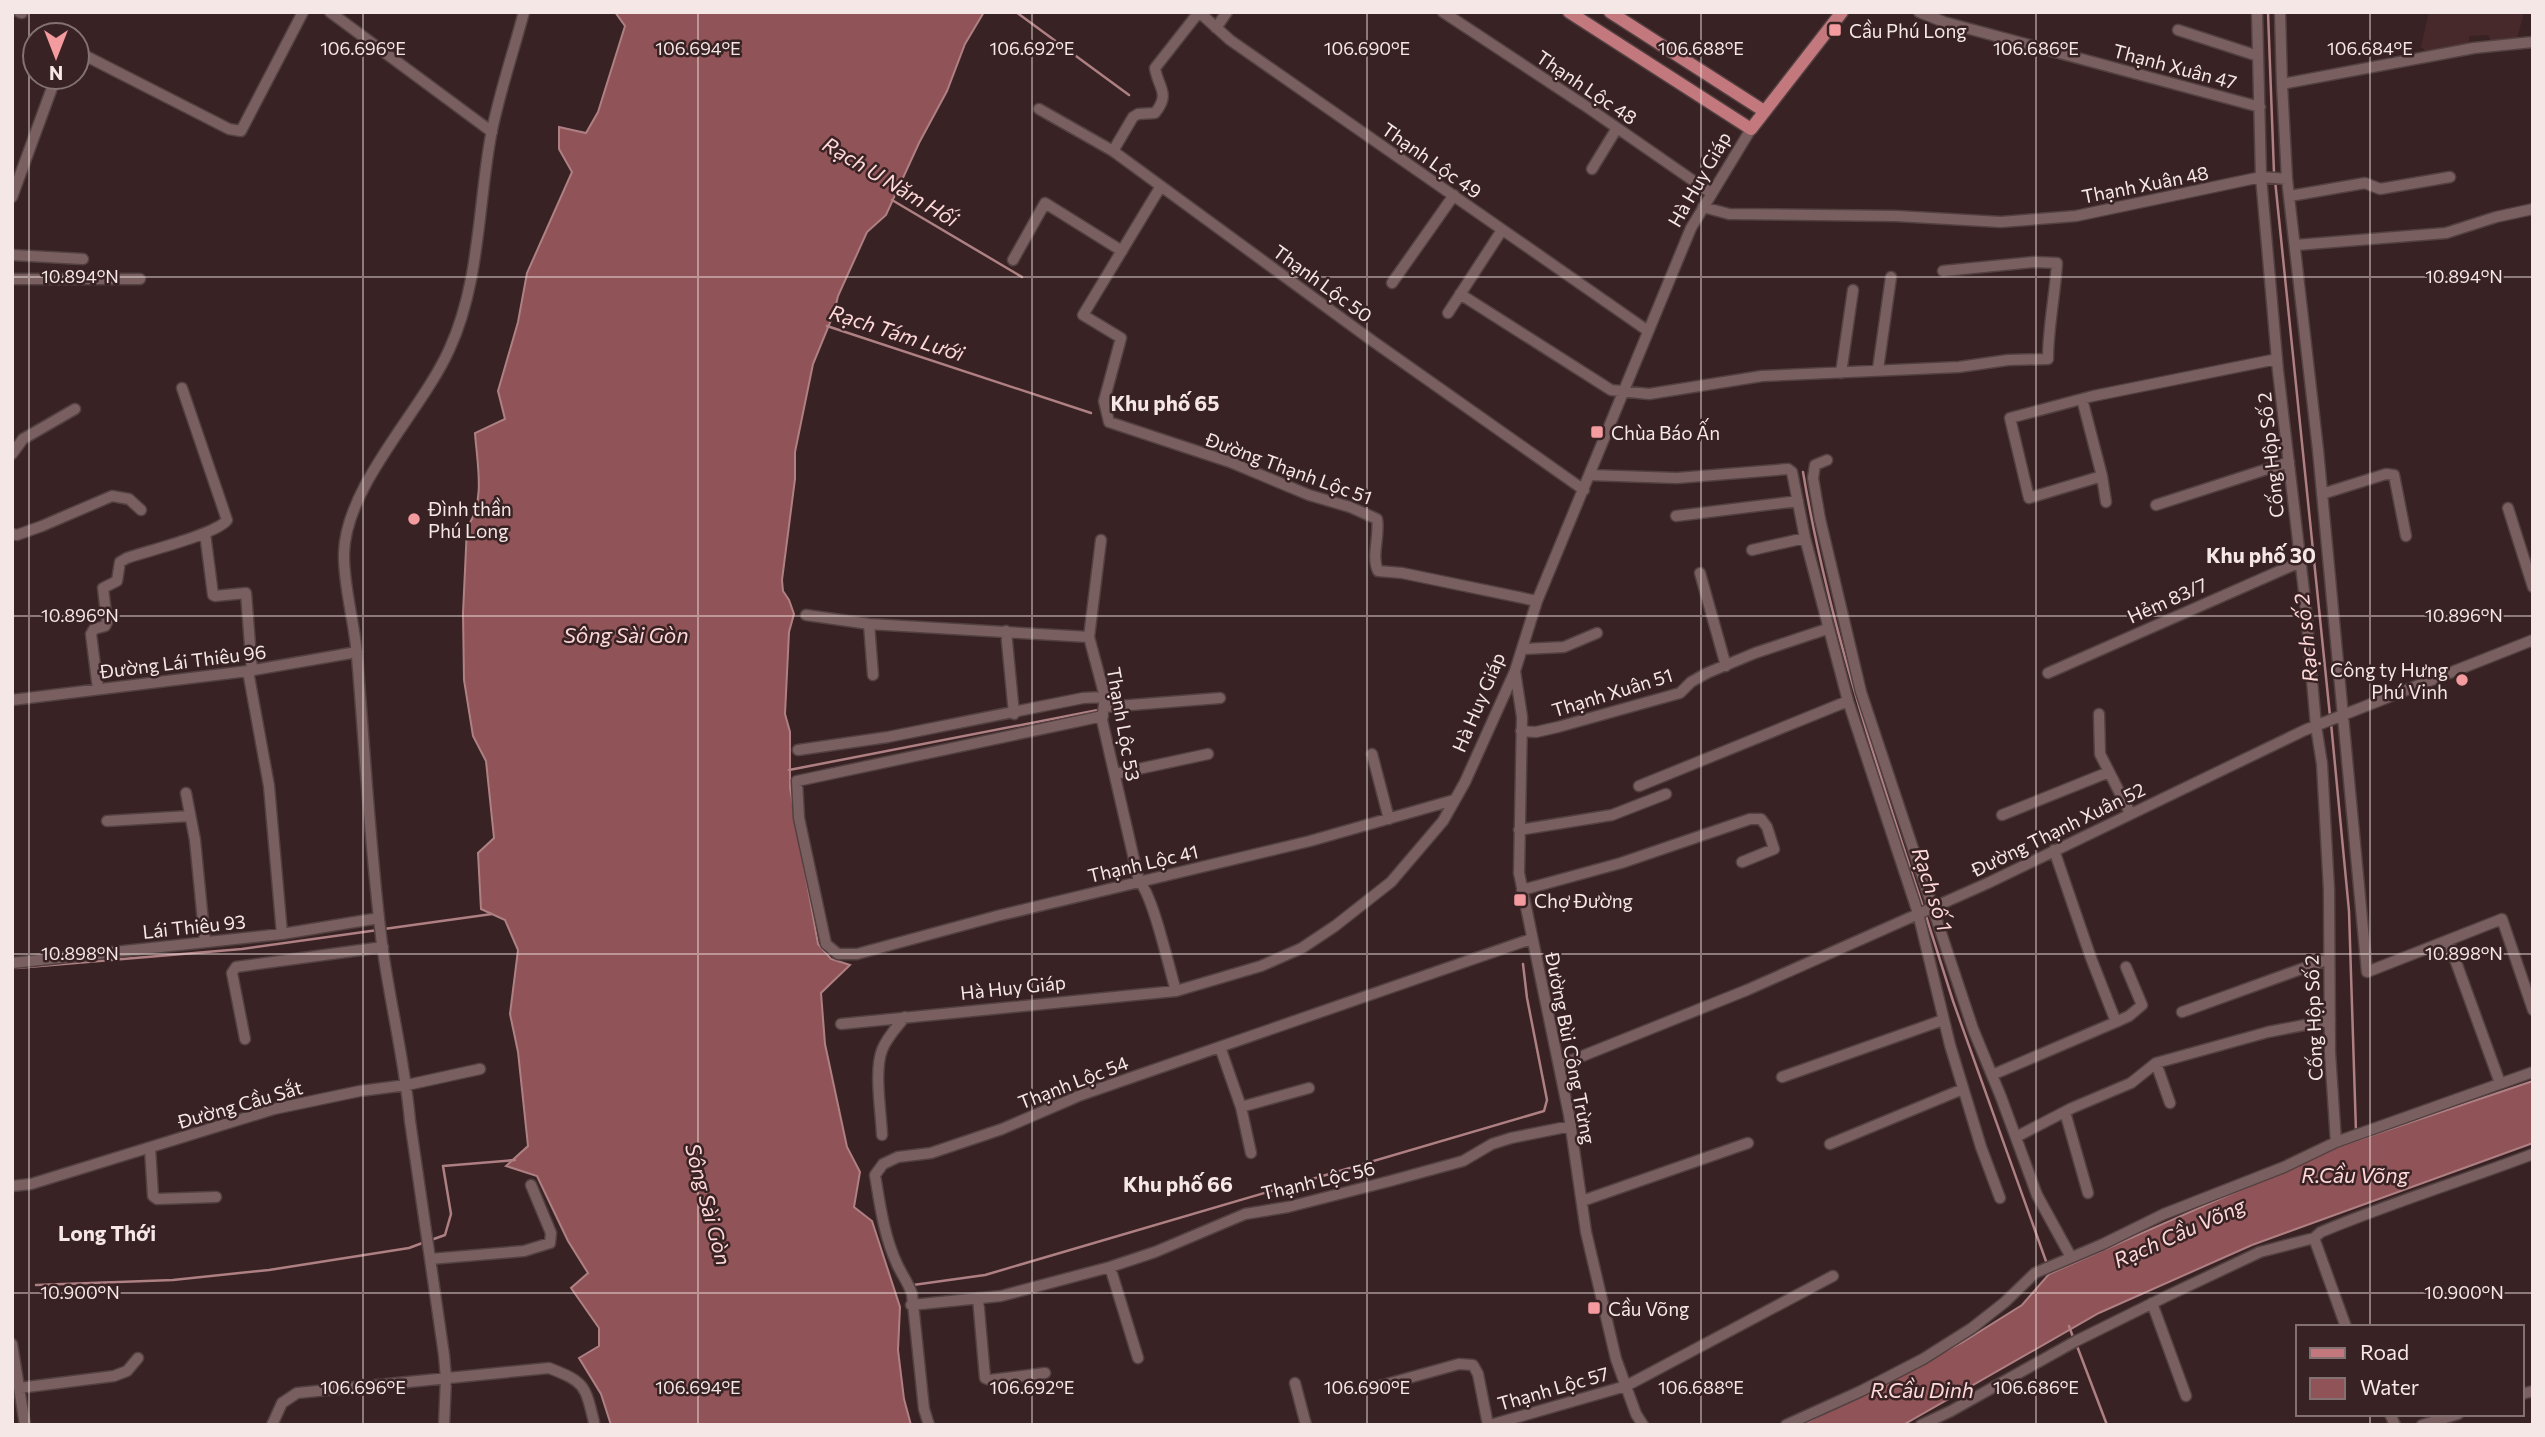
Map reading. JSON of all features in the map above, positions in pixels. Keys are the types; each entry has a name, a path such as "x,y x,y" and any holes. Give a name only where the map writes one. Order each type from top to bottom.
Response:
{"main road":[{"path":"1569,12 1751,129"},
{"path":"1609,12 1764,111"},
{"name":"Hà Huy Giáp","path":"1751,129 1842,12"}],"street":[{"path":"91,60 229,129 241,131 303,12"},
{"path":"330,12 492,132"},
{"path":"444,1425 446,1378 407,1085 400,1058 382,942 357,652 344,555 347,529 357,500 432,382 450,348 468,293 492,132 524,12"},
{"path":"1113,151 1133,117 1138,114 1155,114 1159,108 1164,96 1155,68 1199,12"},
{"name":"Thạnh Lộc 49","path":"1199,12 1216,28 1363,133 1648,331"},
{"path":"1216,28 1227,12"},
{"name":"Thạnh Lộc 48","path":"1443,12 1711,193"},
{"name":"Thạnh Xuân 47","path":"1919,12 1957,25 2260,107"},
{"name":"Cống Hộp Số 2","path":"2257,12 2261,177 2277,359 2322,764 2336,1142"},
{"path":"2280,12 2287,179 2322,494 2367,972 2502,919 2533,1010"},
{"path":"2178,30 2258,57"},
{"path":"2282,84 2474,48 2533,42"},
{"path":"12,197 51,91"},
{"name":"Thạnh Lộc 50","path":"1039,109 1113,151 1374,342 1584,490"},
{"path":"1592,169 1617,128"},
{"name":"Hà Huy Giáp","path":"841,1024 1176,991 1261,966 1302,948 1371,899 1408,865 1443,821 1515,671 1537,601 1691,228 1751,129"},
{"name":"Thạnh Xuân 48","path":"1703,207 1729,214 1896,216 2001,222 2076,216 2261,177 2287,179"},
{"path":"2290,196 2365,183 2380,189 2450,177"},
{"path":"1013,260 1045,203 1122,251 1161,186"},
{"path":"1392,283 1454,195"},
{"path":"2296,245 2446,233 2496,217 2533,209"},
{"path":"1448,313 1502,230"},
{"name":"Đường Thạnh Lộc 51","path":"1122,251 1083,314 1121,338 1104,401 1109,422 1230,462 1377,519 1379,531 1375,565 1378,571 1402,573 1537,601"},
{"path":"12,255 83,259"},
{"path":"1460,294 1611,390 1622,392 1648,394 1762,376 1959,367 2008,360 2048,359 2048,333 2054,303 2057,263 2034,262 1943,271"},
{"path":"1878,369 1891,277"},
{"path":"12,279 140,279"},
{"path":"1841,373 1853,290"},
{"path":"2102,476 2029,498 2010,418 2082,399 2277,359"},
{"path":"97,690 91,634 94,629 105,626 107,622 103,588 117,581 120,562 205,533 228,520 182,388"},
{"path":"2082,399 2106,502"},
{"path":"12,454 23,439 75,410"},
{"path":"1827,460 1820,462 1813,471 1820,519 1861,692 1973,1029 2017,1137 2037,1195 2071,1257"},
{"path":"2156,505 2289,462"},
{"path":"1590,475 1677,478 1788,469 1793,474 1805,538 1847,701 1918,913 1943,1020 1963,1090 2000,1198"},
{"path":"2322,494 2386,474 2394,475 2406,536"},
{"path":"12,534 18,535 42,526 112,496 129,499 141,510"},
{"path":"1676,516 1798,501"},
{"path":"2508,508 2533,587"},
{"path":"205,533 213,594 246,593 250,671 269,786 282,934"},
{"path":"1752,550 1805,538"},
{"name":"Thạnh Lộc 53","path":"1101,540 1089,636 1105,707 1102,720 1141,884 1176,991"},
{"name":"Hẻm 83/7","path":"2048,673 2300,562"},
{"path":"1700,573 1726,666"},
{"path":"806,615 869,624 1089,636"},
{"path":"869,624 873,676"},
{"name":"Thạnh Xuân 51","path":"1521,731 1536,732 1558,727 1680,693 1691,681 1755,653 1827,629"},
{"path":"1006,631 1014,714"},
{"path":"1522,649 1564,647 1597,633"},
{"name":"Đường Thạnh Xuân 52","path":"1560,1065 1747,990 2054,850 2316,726 2533,640"},
{"name":"Đường Lái Thiêu 96","path":"12,700 250,671 357,652"},
{"name":"Đường Bùi Công Trừng","path":"1515,671 1521,731 1519,873 1560,1065 1586,1233 1616,1359 1636,1420 1643,1425"},
{"path":"798,750 888,738 1083,698 1105,707"},
{"path":"888,738 893,760 1105,707 1220,698"},
{"path":"1639,786 1847,701"},
{"path":"2099,714 2100,754 2130,813"},
{"path":"1115,774 1208,754"},
{"path":"1372,754 1389,819"},
{"name":"Thạnh Lộc 41","path":"893,760 797,781 799,818 826,944 838,954 857,954 1141,884 1310,841 1454,800"},
{"path":"2002,815 2109,772"},
{"path":"186,793 197,855 205,942"},
{"path":"1519,830 1612,815 1666,794"},
{"path":"107,821 190,816"},
{"path":"1522,890 1621,863 1750,819 1761,819 1767,827 1774,849 1742,862"},
{"path":"2054,850 2116,1022"},
{"name":"Lái Thiêu 93","path":"12,962 282,934 380,920"},
{"name":"Thạnh Lộc 54","path":"929,1425 924,1409 911,1292 908,1280 898,1265 881,1216 875,1175 883,1164 898,1157 931,1153 1002,1129 1081,1095 1531,939"},
{"path":"2448,940 2500,1083"},
{"path":"245,1039 232,973 236,967 382,942"},
{"path":"2182,1012 2329,958"},
{"path":"1992,1075 2130,1016 2141,1005 2126,968"},
{"path":"882,1135 879,1066 881,1052 905,1017"},
{"path":"1782,1077 1943,1020"},
{"path":"2017,1137 2131,1083 2156,1063 2268,1032 2330,1020"},
{"path":"1220,1047 1241,1107 1251,1153"},
{"path":"2156,1063 2170,1103"},
{"name":"Đường Cầu Sắt","path":"12,1186 31,1184 274,1110 480,1069"},
{"path":"1786,1425 1923,1359 1972,1328 2005,1302 2035,1273 2164,1214 2284,1167 2336,1142 2533,1072"},
{"path":"1241,1107 1308,1088"},
{"path":"1830,1144 1963,1090"},
{"path":"2065,1112 2088,1193"},
{"name":"Thạnh Lộc 56","path":"911,1305 1001,1296 1110,1267 1155,1252 1245,1214 1288,1207 1390,1181 1463,1161 1492,1144 1511,1138 1571,1126"},
{"path":"1582,1201 1748,1143"},
{"path":"150,1148 153,1196 157,1199 216,1197"},
{"path":"1921,1425 2073,1343 2260,1252 2314,1238 2321,1232 2378,1209 2447,1187 2533,1154"},
{"path":"429,1254 524,1251 550,1243 551,1234 531,1185"},
{"path":"2314,1238 2345,1325"},
{"path":"1110,1267 1138,1358"},
{"name":"Thạnh Lộc 57","path":"1489,1425 1626,1386 1833,1276"},
{"path":"978,1298 985,1378 990,1380 1045,1373"},
{"path":"2152,1303 2186,1396"},
{"path":"12,1344 25,1425"},
{"path":"19,1388 114,1377 127,1371 138,1358"},
{"path":"1376,1387 1459,1364 1473,1365 1478,1374 1489,1425"},
{"path":"272,1425 282,1403 297,1393 549,1368 574,1377 586,1390 594,1422"},
{"path":"1295,1383 1306,1425"},
{"path":"2422,1425 2451,1416"}],"shaded area":[{"path":"2429,12 2524,12 2517,39 2492,42 2488,35 2469,36 2469,45 2427,52 2421,47"}],"water":[{"name":"Sông Sài Gòn","path":"615,12 984,12 965,44 947,91 919,143 886,215 867,232 838,296 834,313 813,364 795,452 795,479 782,580 783,591 794,614 789,632 785,714 790,732 790,788 818,944 831,959 850,965 821,993 825,1044 847,1147 860,1172 854,1207 872,1221 900,1307 898,1350 904,1399 911,1425 611,1425 601,1394 579,1358 599,1346 599,1328 571,1288 588,1273 568,1241 537,1176 506,1166 528,1146 518,1052 510,1014 518,950 505,920 481,909 478,853 494,838 486,761 473,736 464,680 463,613 467,527 477,506 478,494 475,433 505,419 498,391 518,322 527,273 572,172 559,149 559,127 586,133 598,112 625,26"},
{"name":"R.Cầu Võng","path":"2533,1081 2533,1143 2252,1245 2099,1313 1903,1425 1801,1425 1963,1342 2022,1305 2049,1274 2340,1146"}],"waterway":[{"path":"1016,12 1129,95"},
{"name":"Rạch số 2","path":"2268,12 2274,173"},
{"name":"Rạch số 2","path":"2275,180 2330,716"},
{"name":"Rạch U Năm Hối","path":"892,200 1022,277"},
{"name":"Rạch Tám Lưới","path":"827,326 1091,413"},
{"name":"Rạch số 1","path":"1803,472 1813,528 1855,692 1923,907"},
{"path":"789,770 1098,710"},
{"name":"Rạch số 2","path":"2331,723 2349,911 2356,1132"},
{"name":"Rạch số 1","path":"1925,913 1953,1001 2047,1264"},
{"path":"384,929 492,914"},
{"path":"16,968 242,949 378,930"},
{"path":"913,1285 985,1275 1544,1111 1547,1100 1523,964"},
{"path":"431,1240 445,1235 451,1214 443,1166 515,1160"},
{"path":"36,1285 173,1280 269,1270 409,1248 425,1242"},
{"path":"2069,1326 2074,1340"},
{"path":"2077,1346 2107,1425"}],"place":[{"name":"Cầu Phú Long","path":"1835,30"},
{"name":"Chùa Báo Ấn","path":"1597,432"},
{"name":"Đình thần Phú Long","path":"414,519"},
{"name":"Công ty Hưng Phú Vinh","path":"2462,680"},
{"name":"Chợ Đường","path":"1520,900"},
{"name":"Cầu Võng","path":"1594,1308"}],"district":[{"name":"Khu phố 65","path":"1165,402"},
{"name":"Khu phố 30","path":"2261,554"},
{"name":"Khu phố 66","path":"1178,1183"},
{"name":"Long Thới","path":"107,1232"}],"water label":[{"name":"Rạch Cầu Võng","path":"2179,1232"},
{"name":"R.Cầu Dinh","path":"1922,1389"}]}
